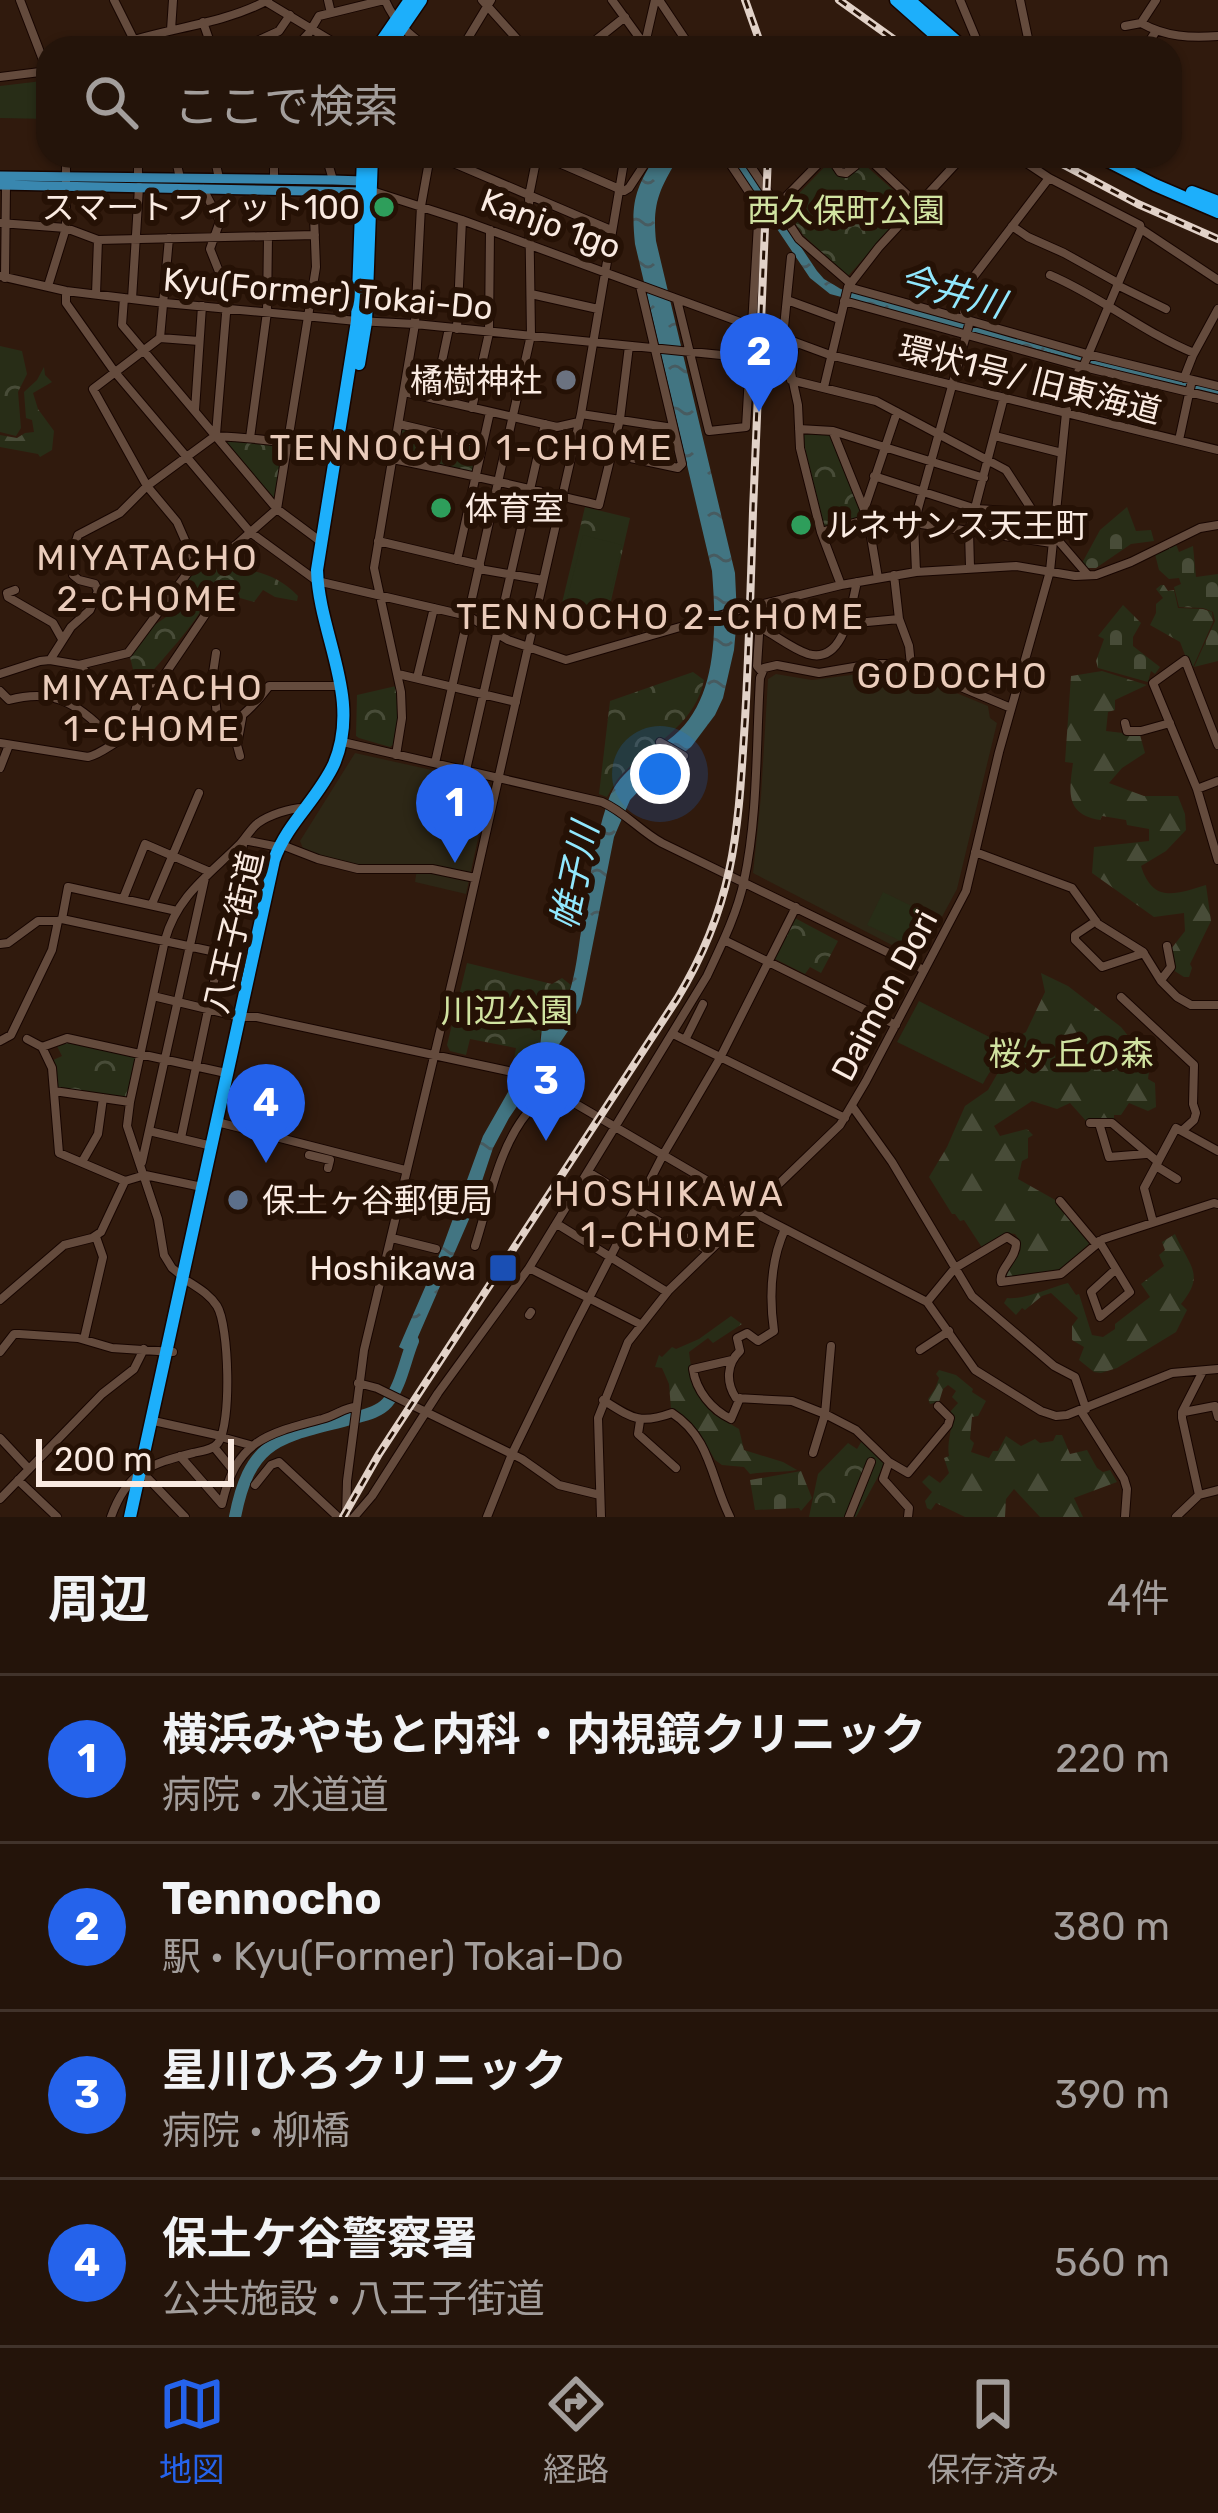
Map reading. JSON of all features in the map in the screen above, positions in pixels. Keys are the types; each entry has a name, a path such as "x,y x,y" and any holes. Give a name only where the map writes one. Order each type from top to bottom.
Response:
{"highway":[{"path":"385,36 410,0"},
{"path":"391,36 396,20 422,0"},
{"path":"896,0 936,36"},
{"path":"909,0 950,36"},
{"name":"八王子街道","path":"145,1471 283,847 330,784 350,728 349,685 321,582 361,321 367,168"},
{"path":"1122,168 1218,207"},
{"path":"1139,168 1218,207"},
{"name":"八王子街道","path":"186,1279 202,1187 221,1123 253,960 283,847 326,778 338,749 342,686 321,582 322,542 341,449"},
{"name":"八王子街道","path":"133,1517 158,1422 170,1352"}],"main road":[{"name":"Kanjo 1go","path":"139,182 274,178 333,180 366,188"},
{"name":"Kanjo 1go","path":"2,182 366,188"}],"street":[{"path":"20,0 36,41"},
{"path":"114,0 132,36"},
{"path":"171,30 173,0"},
{"path":"257,0 268,0 324,36"},
{"path":"156,36 268,0"},
{"path":"328,0 331,13"},
{"path":"305,36 319,16 384,0 412,36"},
{"path":"396,20 400,0"},
{"path":"612,0 638,36"},
{"path":"960,0 975,36"},
{"path":"1141,23 1156,0"},
{"path":"647,36 656,1"},
{"path":"656,1 683,36"},
{"path":"1023,1 1028,36"},
{"path":"468,36 486,2 515,36"},
{"path":"268,36 279,31 290,15"},
{"path":"601,36 626,17"},
{"path":"202,22 207,36"},
{"path":"1125,26 1141,23 1181,36"},
{"path":"1152,36 1156,31"},
{"path":"1182,36 1218,36"},
{"path":"0,76 36,73"},
{"path":"48,286 66,228 67,168"},
{"path":"138,168 136,239 122,325 277,509 322,542"},
{"path":"178,168 180,178"},
{"path":"216,168 218,178"},
{"path":"274,168 274,178"},
{"path":"330,168 333,180"},
{"path":"396,755 402,718 398,674 374,568 415,324 421,206 430,168"},
{"path":"462,168 611,230"},
{"path":"435,764 531,335 529,196 537,168"},
{"path":"568,168 618,190 629,188 642,168"},
{"path":"346,1517 358,1382 580,418 623,168"},
{"path":"675,298 709,431 746,427 759,207 732,168"},
{"path":"752,168 799,238 849,285 1218,386"},
{"path":"777,206 814,168"},
{"path":"879,168 918,205"},
{"path":"824,387 849,285 952,168"},
{"path":"1033,168 1140,225 1218,280"},
{"path":"916,572 914,523 967,334 962,292 1048,178"},
{"path":"2,182 3,277"},
{"path":"203,183 220,220 210,249 224,284 226,308 215,436"},
{"name":"Kanjo 1go","path":"366,188 675,298"},
{"path":"0,674 50,660 79,665 134,649 195,563 220,555 277,509 316,267 313,189"},
{"path":"434,400 453,328 462,220"},
{"path":"3,223 66,228 98,240 315,235"},
{"path":"1010,225 1166,309"},
{"name":"Daimon Dori","path":"601,1517 598,1418 625,1349 667,1292 845,1118 959,907 1050,571 1066,413 1141,229"},
{"path":"472,408 489,333 490,230"},
{"path":"250,437 267,312 268,236"},
{"path":"160,338 169,238"},
{"path":"96,294 98,240"},
{"path":"783,337 790,256"},
{"path":"1050,275 1194,353"},
{"name":"Kyu(Former) Tokai-Do","path":"3,277 165,303 688,352"},
{"path":"612,454 678,468 682,464 641,285"},
{"path":"66,290 66,304 114,371 250,532 321,582 468,616 528,648 566,660 760,604 894,575 970,566 1088,575 1131,562 1200,528 1218,525"},
{"path":"531,294 598,308"},
{"path":"675,298 830,355"},
{"path":"787,300 839,319"},
{"path":"844,301 1218,399"},
{"path":"194,412 202,306"},
{"path":"1179,440 1194,353 1218,309"},
{"path":"195,563 177,522 147,486 93,389 160,338 199,341"},
{"path":"795,342 791,380 798,405 800,448 821,532 841,585"},
{"path":"50,660 62,639 90,610 98,592 95,584 73,575 78,535 120,513 147,486 215,436 341,449 598,505 620,419 629,346"},
{"path":"688,352 751,358"},
{"name":"環状1号/ 旧東海道","path":"830,355 1218,450"},
{"path":"791,380 876,401 1006,470 1053,539 1088,575"},
{"path":"404,392 557,428 580,418 673,428"},
{"path":"970,566 969,531 1004,398"},
{"path":"457,560 490,412"},
{"path":"864,508 897,412"},
{"path":"398,424 483,444"},
{"path":"466,770 545,424"},
{"path":"799,429 832,431 984,478"},
{"path":"832,431 868,519 878,578"},
{"path":"995,436 1062,453"},
{"path":"874,476 976,509 1032,510"},
{"path":"821,532 868,519 1053,539"},
{"path":"378,542 543,580"},
{"path":"894,575 911,665"},
{"path":"759,630 813,656 822,655 840,641 857,582"},
{"path":"15,590 8,597 53,623 62,639"},
{"path":"346,1517 372,1496 529,1268 673,1034 724,940 744,882 753,808 762,672 758,666 760,604"},
{"path":"417,678 434,608"},
{"path":"129,736 147,684 164,682 205,614"},
{"path":"846,624 899,620"},
{"path":"216,653 213,676 218,728"},
{"path":"1218,745 1185,660 1153,683 1197,789 1218,860"},
{"path":"762,672 773,664 819,674 872,664 911,665 1011,708"},
{"path":"79,665 100,685"},
{"path":"398,674 516,702"},
{"path":"0,768 4,744 88,757 129,736 205,733 218,728 242,718 269,686 342,686"},
{"path":"0,691 8,700 25,696 72,702 116,742"},
{"path":"240,756 242,718"},
{"path":"1125,723 1127,730 1141,731 1170,723"},
{"path":"659,742 684,756"},
{"path":"347,743 602,802 644,833 924,970"},
{"path":"1197,789 1218,781"},
{"path":"152,904 199,794"},
{"path":"111,1517 119,1495 145,1471 214,1447 221,1437 226,1398 226,1332 216,1304 164,1256 160,1223 127,1126 165,940 186,896 256,823 304,808"},
{"path":"244,840 358,869 432,869 475,878"},
{"path":"181,1138 244,840"},
{"path":"123,899 145,844 208,874"},
{"path":"975,852 1066,884 1096,921 1144,953 1184,1003 1218,1005"},
{"path":"142,1164 208,874"},
{"path":"0,1041 10,1035 52,950 68,887 177,910"},
{"path":"488,1517 512,1454 589,1298 796,907"},
{"path":"0,944 8,944 38,921 60,920 253,960"},
{"path":"1096,921 1075,935 1075,940 1105,968 1144,953"},
{"path":"724,940 896,1025"},
{"path":"1161,980 1171,968 1167,946"},
{"path":"153,996 515,1073 540,1083 785,1229 927,1302 975,1370 1041,1411 1057,1416 1084,1410 1172,1373 1218,1369"},
{"path":"1121,997 1194,1065 1196,1114 1183,1130"},
{"path":"685,1040 703,1004"},
{"path":"673,1034 845,1118"},
{"path":"42,1047 68,1038 228,1073"},
{"path":"27,1039 42,1047 52,1068 59,1153 125,1181 146,1175 202,1187"},
{"path":"54,1091 130,1102"},
{"path":"475,1246 500,1166 520,1126 529,1111 551,1096"},
{"path":"82,1162 98,1134 104,1098"},
{"path":"853,1106 972,1296 1054,1366 1075,1376 1084,1410 1124,1479 1125,1517"},
{"path":"221,1123 405,1170"},
{"path":"1148,1154 1108,1157 1095,1123 1112,1123 1178,1179"},
{"path":"1153,1222 1143,1193 1176,1128 1218,1150"},
{"path":"149,1131 212,1146"},
{"path":"309,1155 330,1160 328,1168"},
{"path":"588,1172 709,1251"},
{"path":"0,1300 64,1245 96,1237 125,1181"},
{"path":"927,1302 955,1268 1007,1237 1016,1249 1000,1282 1061,1274 1097,1243 1216,1200"},
{"path":"1060,1201 1097,1243 1116,1269 1130,1292 1100,1317 1091,1292 1116,1269"},
{"path":"557,1224 667,1292"},
{"path":"785,1229 776,1249 769,1305 774,1331 758,1341 747,1333 739,1335 740,1352 729,1366 736,1398 792,1401 824,1414 856,1430 889,1462 908,1473 948,1424 950,1418 938,1406"},
{"path":"84,1339 103,1257 96,1237"},
{"path":"396,1239 436,1249"},
{"path":"529,1268 640,1324"},
{"path":"920,1350 949,1330"},
{"path":"0,1352 14,1334 170,1352"},
{"path":"813,1454 824,1414 831,1346"},
{"path":"0,1499 101,1394 134,1369 144,1349"},
{"path":"732,1360 693,1369 694,1381 716,1412 731,1419 740,1398"},
{"path":"1199,1495 1182,1412 1203,1370"},
{"path":"358,1382 512,1454 559,1485 600,1495"},
{"path":"604,1400 640,1421 672,1413 692,1430 706,1450 730,1517"},
{"path":"180,1456 222,1504 232,1469 250,1445 273,1432 335,1416 348,1406 356,1408"},
{"path":"1182,1412 1217,1406 1218,1418"},
{"path":"640,1421 638,1434 676,1468"},
{"path":"158,1422 250,1445"},
{"path":"0,1438 29,1469"},
{"path":"214,1447 232,1469"},
{"path":"849,1517 876,1447"},
{"path":"256,1485 279,1462 346,1517"},
{"path":"889,1462 883,1479 909,1508 908,1517"},
{"path":"145,1471 185,1517"},
{"path":"18,1480 57,1517"},
{"path":"1176,1517 1199,1495 1218,1490"}],"shaded area":[{"path":"908,673 988,706 990,718 997,723 957,889 921,956 915,957 753,873 768,679 776,674 812,680"},
{"path":"355,753 486,782 489,788 466,894 415,882 417,868 341,863 304,851 300,841"}],"green space":[{"path":"36,82 36,119 0,118 0,86"},
{"name":"西久保町公園","path":"823,168 868,168 911,206 848,276 803,235 785,208"},
{"path":"0,346 22,351 27,374 18,392 21,428 16,436 0,432"},
{"path":"44,367 52,382 33,393 54,431 52,450 40,457 0,447 0,435 17,438 34,432 32,420 26,418 24,392"},
{"path":"404,427 479,445 475,475 397,457"},
{"path":"800,430 830,433 863,517 823,530"},
{"path":"220,438 282,447 275,501 272,500"},
{"path":"585,507 630,518 608,614 562,603"},
{"path":"1127,507 1136,531 1151,530 1154,541 1131,544 1096,568 1084,568 1081,565 1100,530"},
{"path":"583,535 622,545 607,610 567,600"},
{"path":"1176,544 1179,552 1193,546 1196,577 1218,574 1218,661 1194,667 1215,621 1213,612 1203,608 1179,607 1174,587 1181,584 1179,578 1169,579 1159,570 1155,554"},
{"path":"236,567 277,580 298,596 297,601 263,590 254,602 233,596 208,597 178,642 142,684 136,682 130,657 153,626 188,602 180,588 194,572"},
{"path":"1161,585 1174,590 1178,608 1212,612 1213,622 1193,667 1180,642 1150,625 1156,604 1163,598 1156,589"},
{"path":"1123,605 1141,623 1133,646 1160,667 1155,674 1151,671 1148,682 1098,668 1104,639 1098,636"},
{"path":"1102,671 1147,685 1115,700 1115,710 1108,712 1106,731 1140,735 1145,753 1109,783 1144,796 1178,796 1185,814 1186,830 1166,851 1141,866 1146,878 1167,893 1206,885 1211,921 1190,964 1189,977 1173,970 1171,949 1185,931 1184,913 1154,917 1092,873 1094,847 1149,841 1149,829 1127,825 1126,820 1089,817 1072,800 1073,763 1065,762 1071,676"},
{"path":"693,672 704,680 682,722 623,773 607,797 599,794 610,701"},
{"path":"396,686 393,745 356,736 357,695"},
{"path":"883,892 932,916 931,935 924,945 919,943 916,948 867,925"},
{"path":"793,917 838,941 821,973 810,967 805,974 773,958"},
{"name":"川辺公園","path":"467,963 552,984 562,978 571,985 525,1067 513,1065 516,1048 470,1039 466,1055 450,1051 447,1045"},
{"name":"桜ヶ丘の森","path":"1041,973 1068,986 1121,1027 1150,1063 1148,1079 1155,1083 1156,1107 1148,1111 1129,1103 1121,1115 1114,1115 1114,1121 1087,1122 1070,1103 1057,1109 1032,1101 994,1126 1000,1136 1027,1129 1033,1135 1028,1138 1028,1158 1022,1161 1018,1179 1057,1201 1090,1243 1059,1271 1003,1279 1019,1252 1015,1234 1008,1233 983,1249 964,1220 952,1214 929,1177 965,1106 988,1090 1019,1036 1026,1032 1045,992"},
{"path":"919,1001 1007,1046 983,1084 897,1042"},
{"path":"66,1041 136,1055 129,1097 57,1090 51,1061 62,1056 56,1044"},
{"path":"1175,1234 1193,1270 1193,1285 1181,1304 1187,1310 1176,1332 1117,1368 1094,1372 1079,1360 1084,1347 1072,1340 1072,1326 1078,1318 1051,1293 1016,1315 1004,1303 1007,1298 1068,1283 1079,1294 1092,1335 1103,1337 1150,1297 1141,1284 1164,1266 1159,1255 1165,1250 1162,1242"},
{"path":"731,1316 742,1324 689,1352 693,1382 713,1414 739,1429 744,1450 797,1470 750,1474 744,1467 722,1465 698,1431 671,1409 669,1384 662,1368 655,1367 659,1355 699,1339"},
{"path":"939,1370 956,1375 986,1401 978,1416 972,1417 971,1452 989,1458 1006,1436 1021,1446 1062,1435 1070,1454 1087,1450 1097,1468 1110,1470 1117,1482 1074,1498 1083,1517 1040,1517 1014,1489 1006,1499 1005,1517 965,1517 936,1503 931,1510 927,1508 925,1501 932,1492 922,1482 929,1475 940,1483 949,1473 944,1458 949,1456 950,1412 958,1403 952,1397 956,1391 948,1385 939,1402 930,1404"},
{"path":"863,1439 885,1464 856,1517 809,1517 818,1474 848,1443 857,1449"},
{"path":"801,1471 812,1498 801,1511 755,1510 750,1480"}],"water":[{"path":"649,168 672,168 659,196 656,241 735,573 734,650 715,715 691,747 630,800 614,837 581,1004 493,1148 470,1217 411,1353 399,1347 483,1136 540,1047 542,1028 559,1014 569,994 595,852 613,789 629,770 679,731 702,697 708,677 714,634 712,571 635,244 636,198"},
{"path":"736,168 748,168 817,271 841,289 1218,390 1218,397 830,294 810,278"}],"waterway":[{"name":"帷子川","path":"235,1517 250,1470 274,1444 384,1406 396,1389 413,1341"}],"railway":[{"path":"745,0 758,36"},
{"path":"839,0 889,36"},
{"path":"343,1517 379,1454 677,999 697,964 723,897 736,831 745,720 768,168"},
{"path":"1070,168 1218,239"}],"place":[{"name":"スマートフィット100","path":"384,207"},
{"name":"橘樹神社","path":"566,380"},
{"name":"Tennocho","path":"759,412"},
{"name":"体育室","path":"441,508"},
{"name":"ルネサンス天王町","path":"801,525"},
{"name":"横浜みやもと内科・内視鏡クリニック","path":"455,863"},
{"name":"星川ひろクリニック","path":"546,1141"},
{"name":"保土ケ谷警察署","path":"266,1163"},
{"name":"保土ヶ谷郵便局","path":"238,1200"},
{"name":"Hoshikawa","path":"503,1268"}],"district":[{"name":"TENNOCHO 1-CHOME","path":"472,447"},
{"name":"MIYATACHO 2-CHOME","path":"148,578"},
{"name":"TENNOCHO 2-CHOME","path":"661,616"},
{"name":"GODOCHO","path":"953,675"},
{"name":"MIYATACHO 1-CHOME","path":"153,708"},
{"name":"HOSHIKAWA 1-CHOME","path":"670,1214"}],"water label":[{"name":"今井川","path":"952,291"}]}
